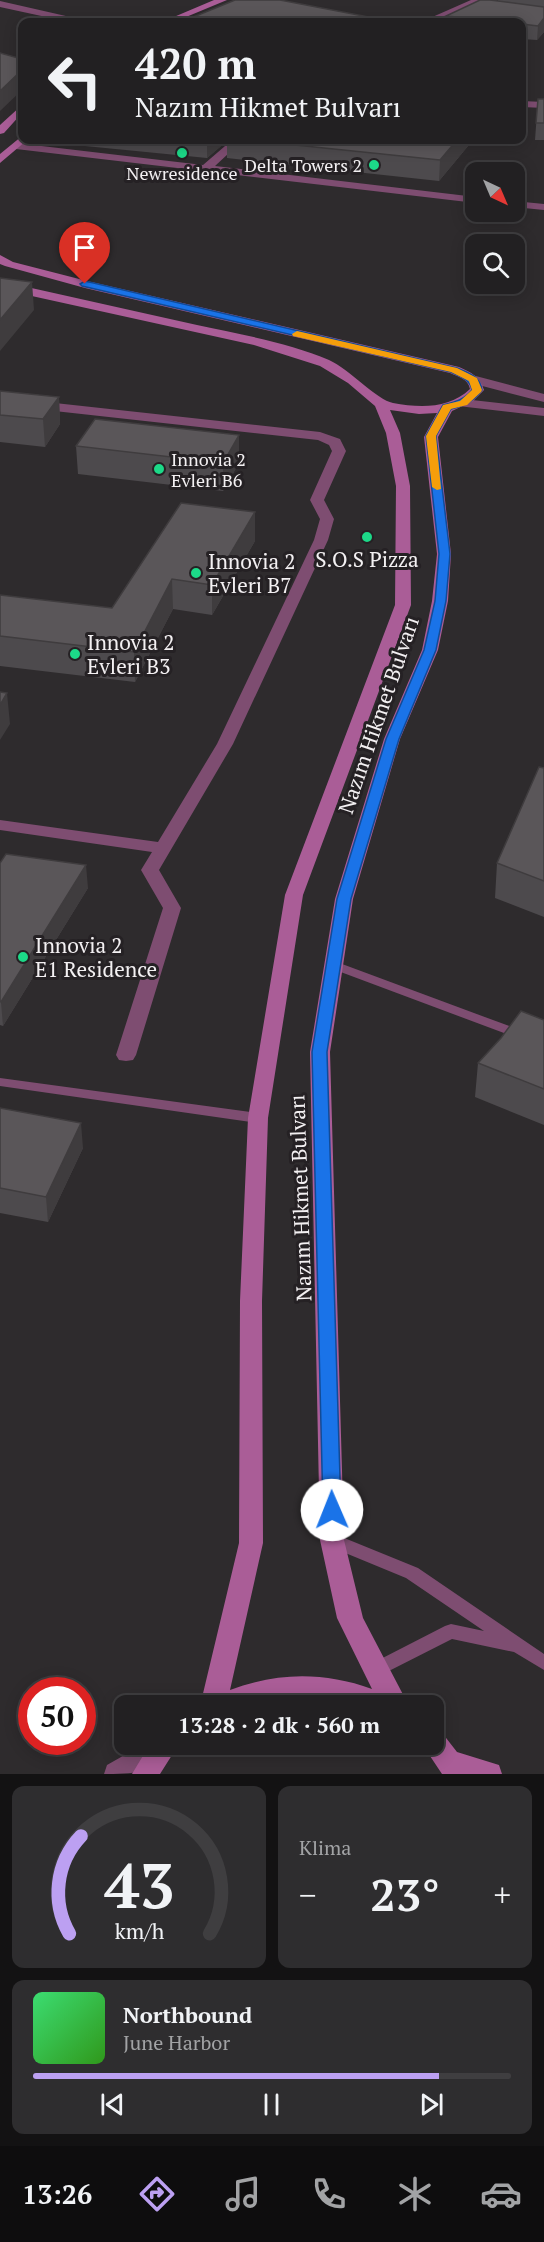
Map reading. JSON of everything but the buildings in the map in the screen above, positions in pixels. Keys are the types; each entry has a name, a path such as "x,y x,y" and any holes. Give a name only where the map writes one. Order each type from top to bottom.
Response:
{"main road":[{"path":"176,18 222,0"},
{"path":"0,131 18,112"},
{"path":"0,160 18,144"},
{"path":"0,259 9,264 85,284 454,370 472,379"},
{"name":"Nazım Hikmet Bulvarı","path":"0,285 257,342 325,363 353,380 381,404 393,433 403,486 404,605 294,895 258,1118 251,1301 251,1543 216,1695"},
{"name":"Nazım Hikmet Bulvarı","path":"390,1695 350,1618 332,1540 320,1052 344,899 392,739 430,650 438,611 444,554 431,436 455,405 477,390 472,379"},
{"path":"381,404 402,409 425,410 455,405"},
{"path":"242,1695 275,1688 308,1686 341,1690 354,1695"},
{"path":"145,1774 158,1755"},
{"path":"447,1759 489,1774"}],"street":[{"path":"436,18 479,0"},
{"path":"0,4 61,18"},
{"path":"464,6 487,9"},
{"path":"526,104 544,105"},
{"path":"26,144 205,169 465,199"},
{"path":"205,169 233,144"},
{"path":"525,205 544,207"},
{"path":"472,379 544,398"},
{"path":"0,401 320,436 335,442 339,451 317,500 327,519 321,540 217,759 150,870 172,908 126,1055"},
{"path":"455,405 511,406 544,412"},
{"path":"0,825 163,848"},
{"path":"117,1774 148,1755"}],"lane":[{"path":"334,964 544,1044"},
{"path":"0,1082 258,1118"},
{"path":"332,1540 412,1574 544,1663"},
{"path":"375,1670 451,1631 520,1647"}],"slow traffic":[{"path":"297,334 454,370 474,380 477,390 472,397 463,403 447,407 431,436 437,487"}],"place":[{"name":"Newresidence","path":"182,153"},
{"name":"Delta Towers 2","path":"374,165"},
{"name":"Innovia 2 Evleri B6","path":"159,469"},
{"name":"S.O.S Pizza","path":"367,537"},
{"name":"Innovia 2 Evleri B7","path":"196,573"},
{"name":"Innovia 2 Evleri B3","path":"75,654"},
{"name":"Innovia 2 E1 Residence","path":"23,957"}],"route":[{"path":"85,284 454,370 474,380 476,385 477,390 472,397 463,403 447,407 431,436 444,554 440,601 430,650 392,739 344,899 320,1052 332,1510"}]}
